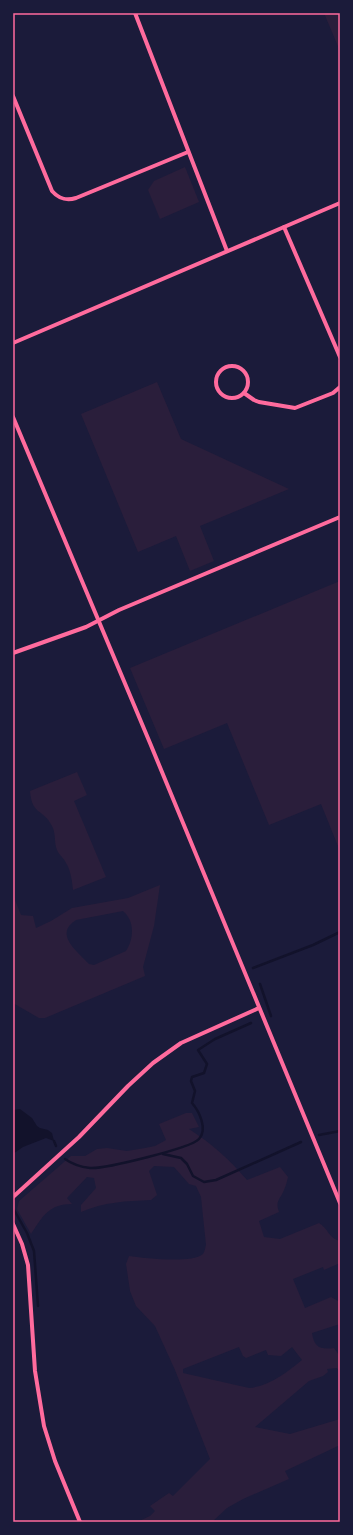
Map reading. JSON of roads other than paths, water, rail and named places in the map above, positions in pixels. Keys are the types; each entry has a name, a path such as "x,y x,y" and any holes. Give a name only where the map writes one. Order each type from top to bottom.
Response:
{"street":[{"path":"135,13 227,251"},
{"path":"13,96 52,191 60,198 66,200 76,198 188,152"},
{"path":"13,343 340,203"},
{"path":"284,227 340,357"},
{"path":"226,367 237,367 242,369 248,378 247,389 244,393 235,399 229,399 220,394 215,384 218,374 226,367"},
{"path":"244,393 259,402 296,408 333,393 340,387"},
{"path":"13,417 99,620 340,1203"},
{"path":"13,653 86,627 154,595 340,517"},
{"path":"13,1197 79,1137 128,1086 153,1063 181,1043 259,1008"},
{"path":"13,1224 22,1244 28,1265 35,1372 44,1426 55,1461 80,1522"}],"waterway":[{"path":"253,968 313,945 340,932"},
{"path":"260,984 271,1016"},
{"path":"65,1159 83,1167 99,1167 129,1162 165,1152 193,1143 199,1139 202,1135 203,1125 200,1115 192,1103 195,1091 191,1081 192,1077 204,1073 207,1064 198,1050 215,1039 251,1023"},
{"path":"319,1135 340,1131"},
{"path":"54,1141 56,1146"},
{"path":"163,1154 181,1158 187,1164 193,1176 204,1182 216,1180 301,1142"},
{"path":"13,1208 27,1233 34,1251 38,1306"}]}
